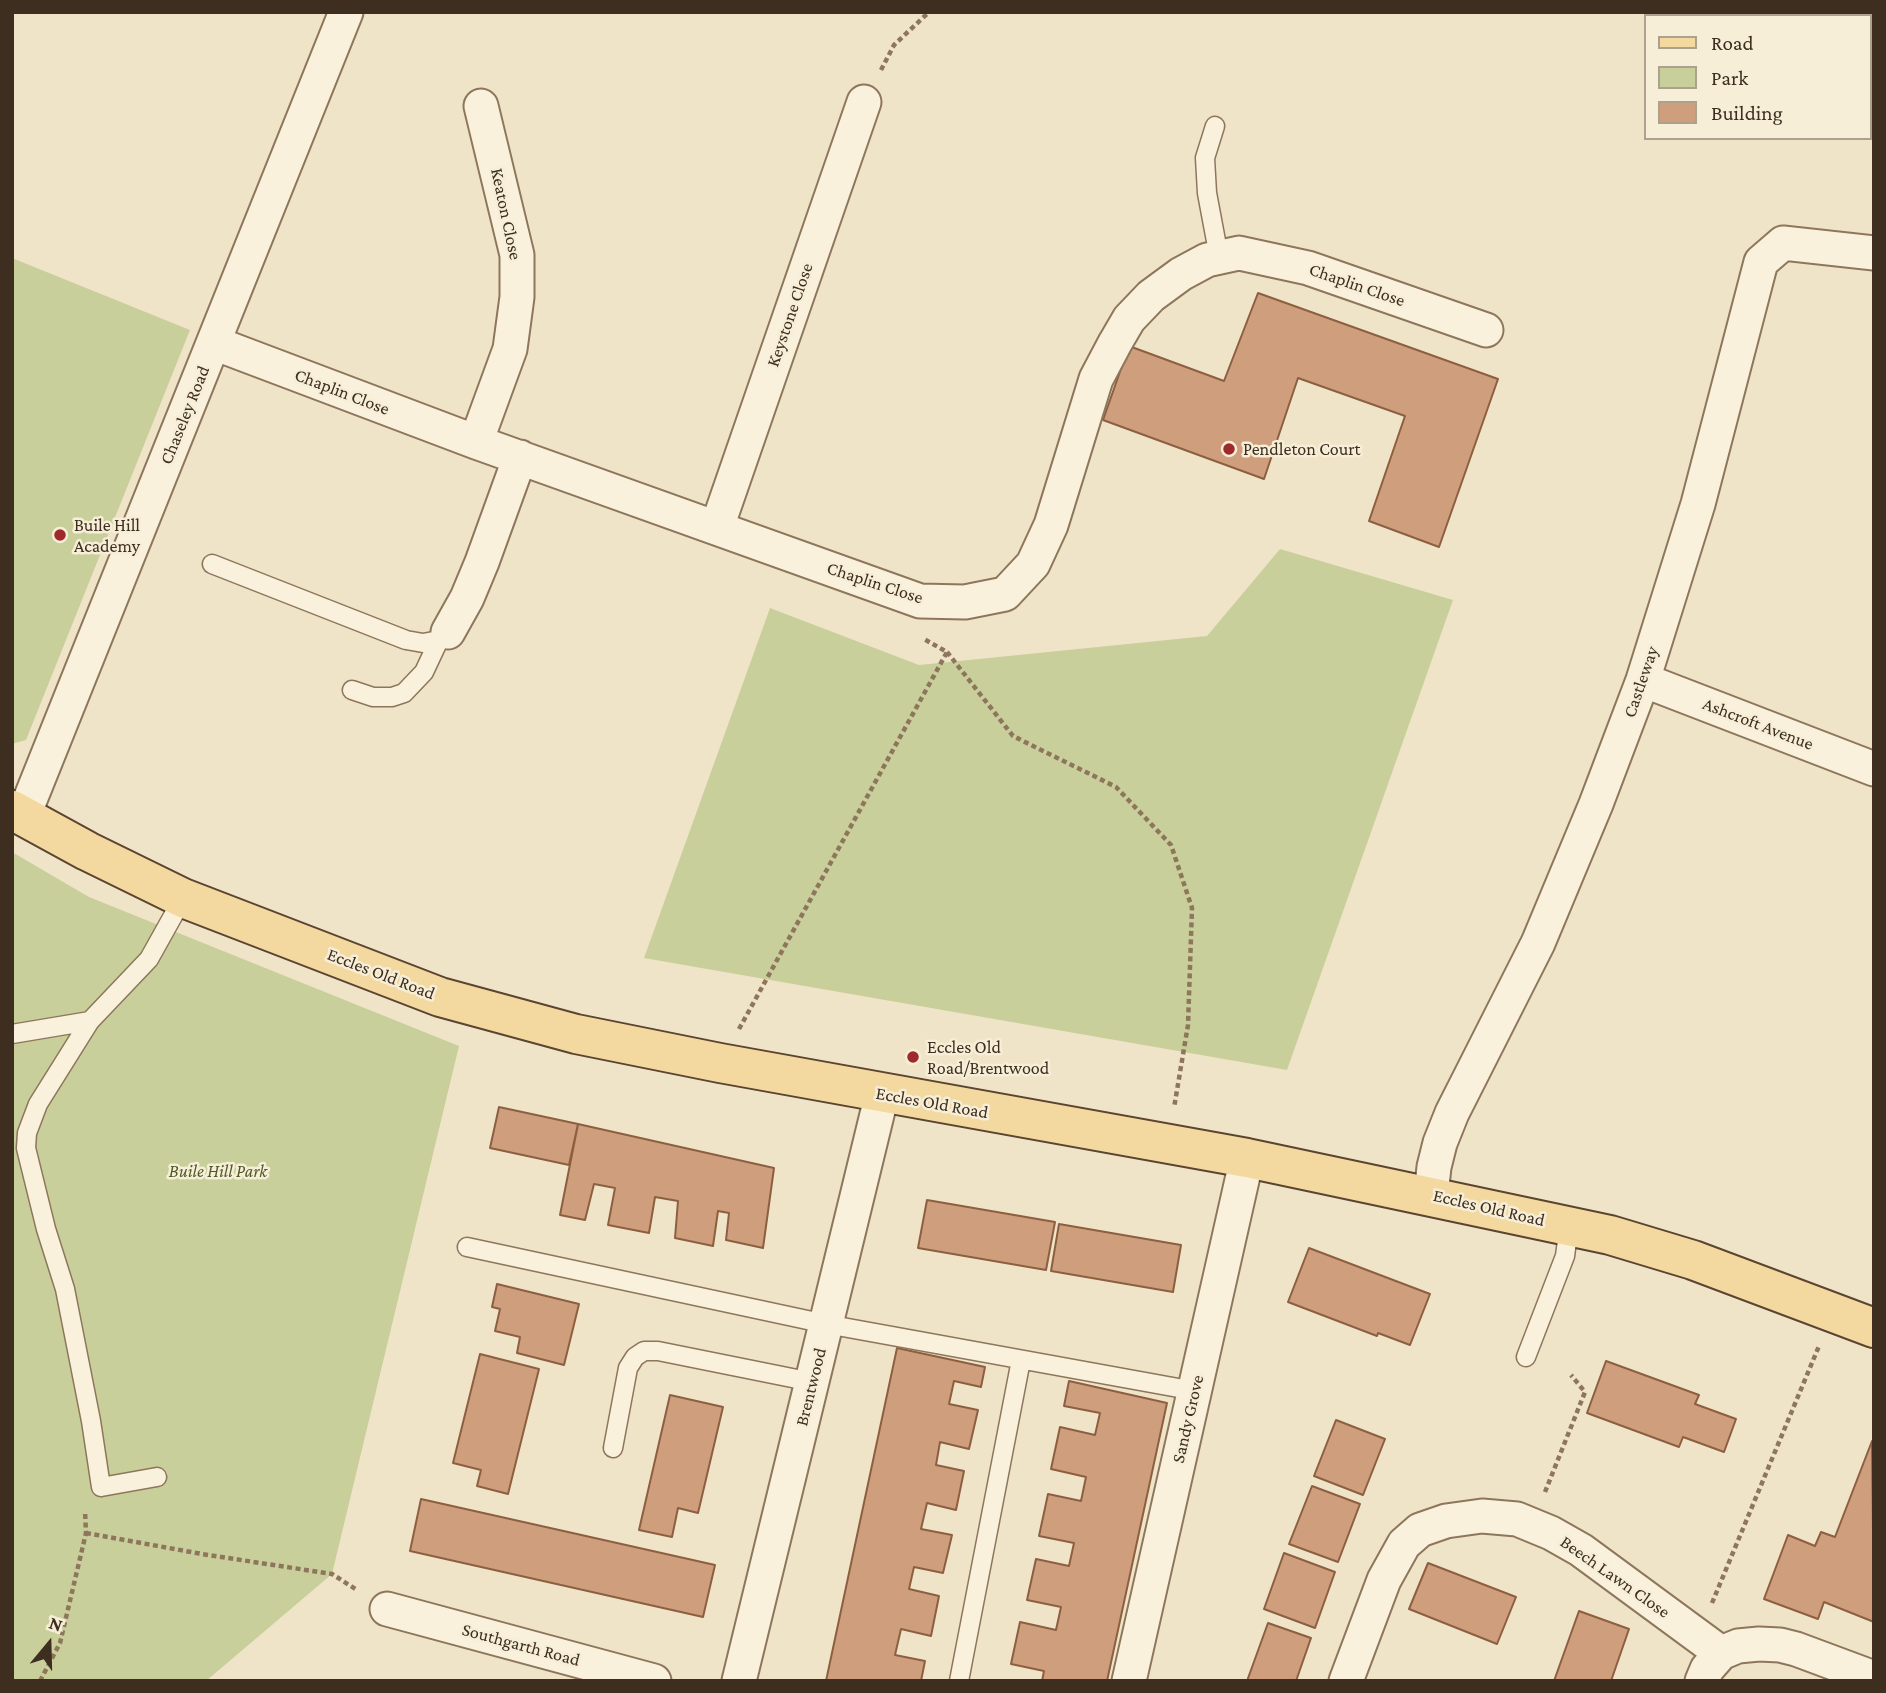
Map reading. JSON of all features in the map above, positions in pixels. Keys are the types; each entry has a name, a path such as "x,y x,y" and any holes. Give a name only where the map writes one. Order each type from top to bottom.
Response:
{"main road":[{"name":"Eccles Old Road","path":"18,813 87,851 183,898 440,997 576,1034 882,1094 1248,1158 1610,1235 1693,1260 1874,1328"}],"street":[{"name":"Chaseley Road","path":"18,813 214,343 346,12"},
{"name":"Keystone Close","path":"717,527 864,102"},
{"name":"Keaton Close","path":"476,442 510,349 517,298 517,255 481,106"},
{"name":"Castleway","path":"1430,1195 1440,1143 1452,1113 1538,943 1596,804 1643,680 1698,504 1761,262 1783,243 1874,253"},
{"name":"Chaplin Close","path":"214,343 476,442 920,601 965,602 1005,594 1033,564 1051,525 1096,379 1129,319 1151,296 1181,274 1207,260 1240,253 1308,268 1486,330"},
{"path":"443,636 467,597 520,457"},
{"name":"Ashcroft Avenue","path":"1643,680 1874,769"},
{"name":"Brentwood","path":"739,1681 882,1094"},
{"name":"Sandy Grove","path":"1129,1681 1248,1158"},
{"name":"Beech Lawn Close","path":"1346,1681 1394,1559 1405,1544 1420,1531 1446,1521 1482,1516 1517,1519 1551,1533 1581,1550 1721,1653"},
{"name":"Southgarth Road","path":"387,1609 654,1681"},
{"path":"1702,1681 1707,1669 1721,1653 1738,1646 1780,1645 1874,1678"}],"lane":[{"path":"1215,126 1205,158 1207,193 1219,257"},
{"path":"212,564 406,640 423,643 443,636"},
{"path":"352,690 373,697 393,697 404,693 424,672 443,636"},
{"path":"157,1476 101,1487 65,1289 46,1229 26,1148 27,1133 38,1104 90,1021 149,959 183,898"},
{"path":"12,1034 90,1021"},
{"path":"1526,1357 1565,1256 1569,1226"},
{"path":"467,1247 826,1324 1195,1391"},
{"path":"612,1448 628,1368 635,1357 644,1351 658,1351 812,1382"},
{"path":"959,1681 1021,1360"}],"path":[{"path":"864,102 894,45 929,12"},
{"path":"914,633 947,652 1013,736 1116,787 1171,845 1192,908 1188,1025 1168,1146"},
{"path":"720,1063 947,652"},
{"path":"1691,1632 1711,1606 1833,1312"},
{"path":"1531,1526 1585,1392 1572,1375"},
{"path":"86,1533 202,1555 332,1574"}],"green space":[{"path":"12,258 190,330 26,740 12,744"},
{"path":"1280,549 1453,600 1287,1070 644,958 770,608 919,665 1207,636"},
{"name":"Buile Hill Park","path":"12,852 89,897 459,1046 332,1574 206,1681 12,1681"}],"building":[{"name":"Pendleton Court","path":"1258,293 1498,379 1439,547 1369,521 1405,416 1298,378 1264,479 1103,420 1129,346 1224,381"},
{"path":"499,1107 578,1124 569,1165 490,1148"},
{"path":"578,1124 774,1168 763,1248 726,1240 729,1213 718,1211 713,1246 675,1238 678,1201 655,1197 649,1233 608,1225 615,1188 594,1184 585,1220 560,1215"},
{"path":"927,1200 1055,1222 1046,1270 918,1248"},
{"path":"1059,1224 1181,1245 1173,1292 1051,1271"},
{"path":"1309,1248 1430,1294 1410,1345 1378,1333 1377,1336 1288,1302"},
{"path":"497,1284 579,1304 564,1365 517,1353 520,1337 495,1331 500,1309 492,1307"},
{"path":"897,1348 985,1367 981,1387 954,1381 949,1404 978,1410 969,1449 940,1442 936,1465 964,1471 956,1510 927,1503 921,1529 952,1535 943,1573 914,1567 909,1589 939,1596 931,1636 901,1629 895,1655 925,1661 921,1681 826,1681"},
{"path":"480,1354 539,1369 508,1494 477,1486 481,1470 453,1463"},
{"path":"1606,1361 1699,1395 1695,1404 1736,1419 1724,1452 1683,1437 1679,1447 1587,1413"},
{"path":"1069,1381 1167,1403 1107,1681 1042,1681 1044,1671 1011,1664 1020,1622 1056,1630 1061,1607 1027,1600 1036,1559 1069,1566 1074,1543 1039,1536 1048,1494 1081,1501 1086,1477 1051,1469 1060,1427 1095,1435 1100,1413 1064,1406"},
{"path":"670,1395 723,1407 698,1513 678,1508 672,1537 639,1530"},
{"path":"1336,1420 1385,1439 1363,1495 1314,1476"},
{"path":"1872,1441 1874,1622 1824,1602 1818,1619 1764,1599 1788,1535 1815,1546 1821,1532 1835,1537"},
{"path":"1312,1486 1360,1504 1338,1562 1289,1544"},
{"path":"421,1499 715,1565 703,1617 410,1551"},
{"path":"1284,1553 1335,1572 1315,1628 1264,1609"},
{"path":"1428,1563 1516,1597 1497,1644 1409,1609"},
{"path":"1579,1611 1629,1629 1611,1681 1554,1681"},
{"path":"1268,1623 1311,1638 1296,1681 1247,1681"}],"place":[{"name":"Pendleton Court","path":"1229,449"},
{"name":"Buile Hill Academy","path":"60,535"},
{"name":"Eccles Old Road/Brentwood","path":"913,1057"}]}
